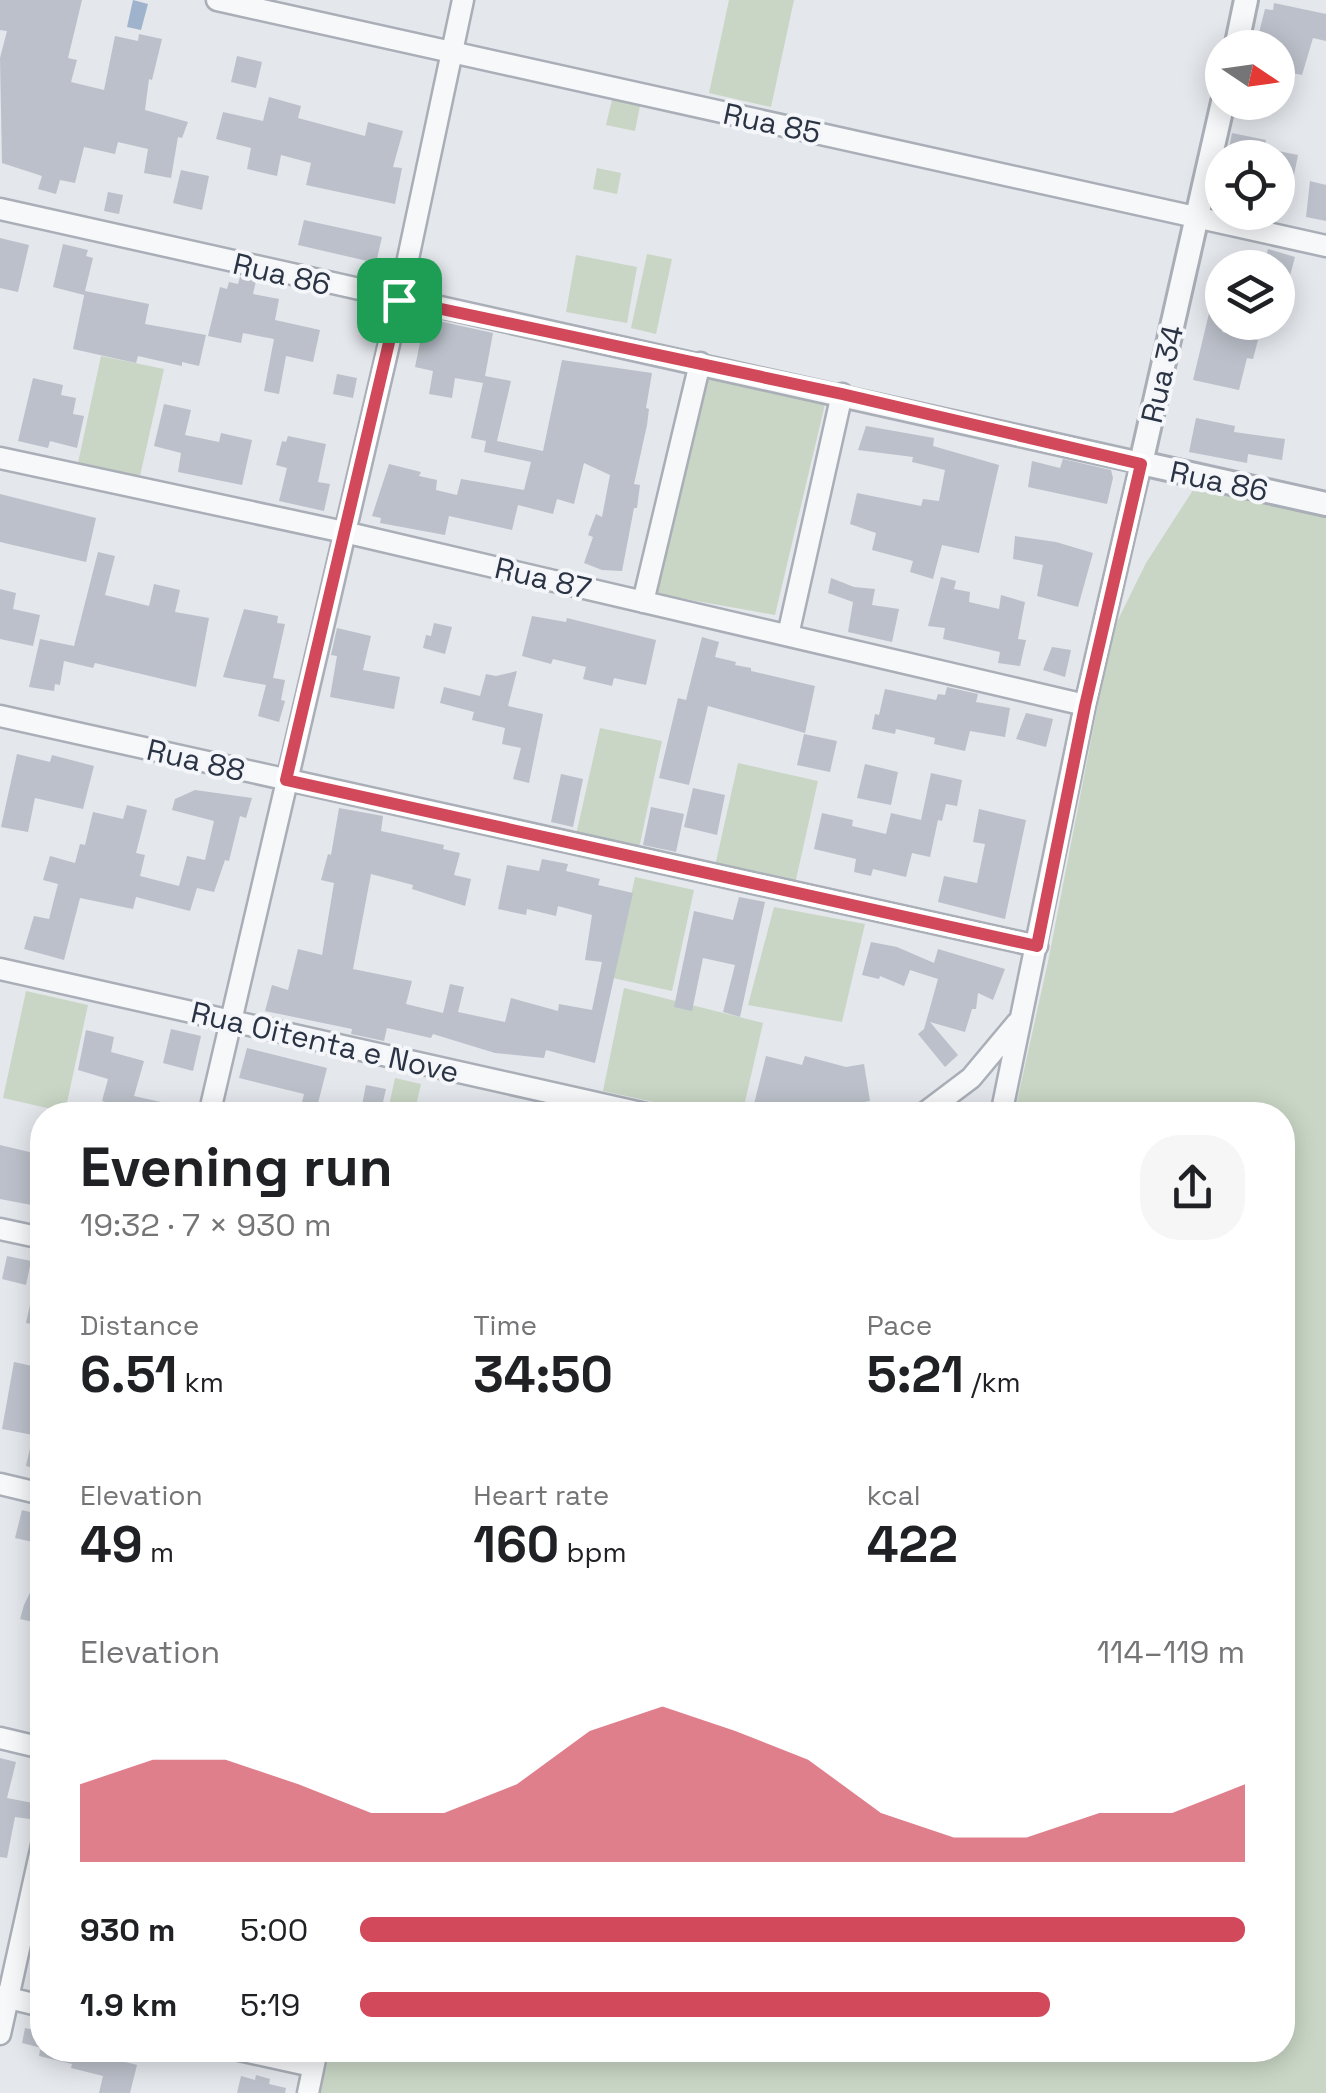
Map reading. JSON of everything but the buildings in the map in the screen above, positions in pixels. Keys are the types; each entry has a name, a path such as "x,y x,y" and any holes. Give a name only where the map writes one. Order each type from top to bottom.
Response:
{"street":[{"name":"Rua 85","path":"217,0 1326,246"},
{"path":"212,1102 399,300 463,0"},
{"path":"1240,30 1246,0"},
{"name":"Rua 34","path":"1004,1102 1085,706 1219,120"},
{"name":"Rua 86","path":"0,209 1326,504"},
{"path":"643,602 700,363"},
{"path":"788,635 842,394"},
{"name":"Rua 87","path":"0,458 344,532 1085,706"},
{"name":"Rua 88","path":"0,716 1037,946"},
{"name":"Rua Oitenta e Nove","path":"0,969 591,1102"},
{"path":"939,1102 970,1078 1021,1017"},
{"path":"0,1229 30,1235"},
{"path":"0,1484 30,1491"},
{"path":"0,1738 30,1745"},
{"path":"0,2034 4,1997 30,1893"},
{"path":"4,1997 30,2003"},
{"path":"308,2093 313,2062"}],"green space":[{"path":"729,0 794,0 771,107 709,93"},
{"path":"612,100 640,106 635,131 606,125"},
{"path":"597,168 621,173 617,194 593,189"},
{"path":"647,254 672,259 656,334 631,328"},
{"path":"576,255 637,267 627,323 566,312"},
{"path":"101,356 164,369 140,476 78,463"},
{"path":"710,373 826,400 775,615 657,594"},
{"path":"1195,487 1326,516 1326,2093 319,2093 328,2062 1295,2062 1295,1102 1017,1102 1112,632 1146,563"},
{"path":"600,728 662,741 639,848 576,835"},
{"path":"738,763 818,781 795,884 715,866"},
{"path":"635,877 694,890 672,991 613,978"},
{"path":"774,907 865,924 842,1022 748,1005"},
{"path":"624,988 763,1023 745,1102 654,1102 603,1091"},
{"path":"26,991 88,1005 67,1102 30,1104 3,1098"},
{"path":"395,1078 421,1084 417,1102 390,1102"}],"water":[{"path":"133,0 148,4 141,30 127,27"}],"route":[{"path":"399,300 842,394 1141,464 1085,706 1037,946 286,780 399,300"}]}
